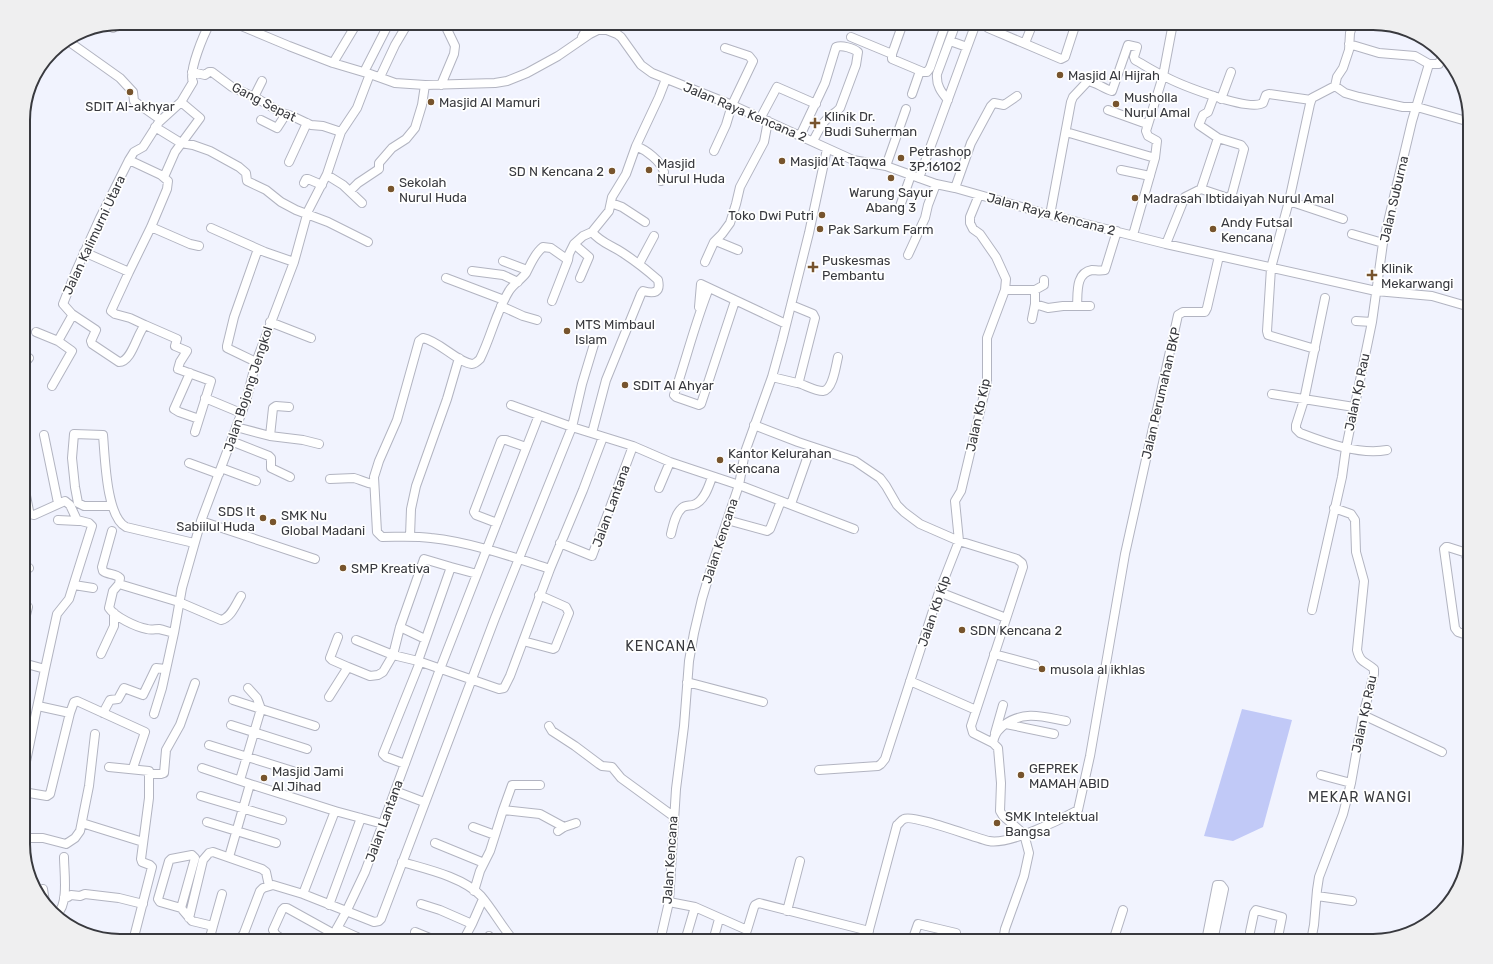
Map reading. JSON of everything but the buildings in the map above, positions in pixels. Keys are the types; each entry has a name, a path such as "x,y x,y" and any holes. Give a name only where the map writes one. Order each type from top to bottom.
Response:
{"street":[{"path":"195,432 211,381 177,369 187,351 175,346 177,339 130,318 115,314 111,310 151,226 168,186 168,181 164,177 129,160 134,152 143,147 158,123 181,102 193,82 192,72 207,30"},
{"name":"Jalan Raya Kencana 2","path":"251,30 333,63 395,83 425,85 495,83 507,81 527,73 558,56 598,30 607,30 617,34 626,43 641,65 652,73 732,105 853,160 886,166 936,184 1050,215 1166,244 1376,291 1432,296 1463,305"},
{"path":"333,63 353,30"},
{"name":"Jalan Bojong Jengkol","path":"154,714 162,688 182,588 201,521 241,413 270,322 294,262 307,214 327,175 340,132 357,108 367,73 386,30"},
{"path":"380,77 404,30"},
{"path":"441,85 454,54 455,46 447,30"},
{"path":"581,40 586,30"},
{"path":"901,30 892,54 892,59 920,71 927,72 930,68 944,30"},
{"path":"948,100 940,89 937,74 954,30"},
{"path":"919,178 973,30"},
{"path":"993,30 1063,59 1074,30"},
{"path":"1026,43 1031,30"},
{"path":"1133,235 1155,158 1156,141 1147,133 1147,124 1163,76 1172,30"},
{"path":"1315,349 1268,335 1271,268 1289,201 1311,100 1312,98 1335,86 1337,77 1349,50 1352,30"},
{"path":"851,37 892,54"},
{"path":"950,41 967,47"},
{"path":"72,44 120,78 133,92 136,103 181,143 193,145 210,152 245,171 247,181 266,190 281,202 296,210 328,222 368,242"},
{"path":"1349,44 1379,53 1415,56 1429,64 1439,64 1440,60"},
{"path":"1050,215 1068,116 1073,97 1088,81 1092,81 1104,89 1112,91 1128,45 1137,47 1134,57 1135,60 1163,76 1217,97 1254,106 1263,103 1266,95 1269,94 1311,100"},
{"path":"800,136 825,83 836,47 840,46 855,50 858,52 856,65 840,108 836,114 830,116 825,121 813,141"},
{"path":"714,151 726,125 732,105 753,61 749,56 725,48"},
{"name":"Jalan Suburna","path":"1376,291 1383,243 1412,121 1429,64"},
{"path":"912,94 920,71"},
{"name":"Gang Sepat","path":"192,72 205,75 212,72 232,87 254,97 282,114 286,114 314,126 323,126 340,132"},
{"path":"1166,244 1184,197 1201,189 1228,198 1232,194 1243,146 1218,138 1199,125 1203,115 1208,112 1231,72"},
{"path":"552,301 574,244 583,236 592,232 607,214 614,194 626,174 636,146 666,79"},
{"path":"254,97 262,81"},
{"path":"350,191 358,183 379,169 379,163 392,148 406,140 415,128 422,105 425,85"},
{"path":"1335,86 1345,93 1359,97 1403,107 1417,107 1463,120"},
{"path":"705,262 716,241 730,223 740,187 764,142 764,119 777,87 816,104"},
{"path":"955,188 971,143 991,106 994,103 1004,104 1017,96"},
{"path":"164,177 181,143 200,118 181,102"},
{"path":"886,166 906,109"},
{"path":"1108,110 1147,124"},
{"path":"261,120 277,128 286,114"},
{"path":"289,162 307,123"},
{"path":"1066,132 1155,158"},
{"path":"1201,189 1218,138"},
{"path":"636,146 649,153 662,167 664,172 661,181"},
{"name":"Jalan Kencana","path":"662,934 669,902 673,816 687,682 692,647 702,599 739,485 745,452 772,377 809,233 827,149"},
{"name":"Jalan Kalimurni Utara","path":"58,341 72,314 63,304 84,252 129,160"},
{"path":"1121,170 1150,176"},
{"path":"327,175 337,180 362,203"},
{"path":"899,209 911,175"},
{"path":"304,183 308,179 322,185"},
{"path":"908,255 926,218 928,204 936,184"},
{"path":"979,195 970,217 970,223 986,242 1000,263 1006,279 1005,290 1035,290 1044,285 1044,280"},
{"path":"1289,201 1343,219"},
{"path":"611,203 622,206 644,222"},
{"path":"151,226 190,244 200,246"},
{"path":"211,228 258,249 294,262"},
{"path":"1077,306 1078,281 1090,270 1105,270 1117,231"},
{"path":"592,232 598,239 613,246 639,264 658,280 658,287 654,293 643,291 641,294 606,380 592,433"},
{"path":"1352,234 1383,243"},
{"path":"639,264 654,236"},
{"path":"716,241 738,250"},
{"path":"574,244 589,257 580,278"},
{"path":"550,569 519,559 450,541 410,536 382,537 378,534 374,484 376,469 397,420 419,341 423,338 429,340 459,358 472,364 476,363 480,359 503,303 513,286 527,270 537,252 543,248 550,248 568,260"},
{"path":"256,362 227,348 227,346 234,317 258,249"},
{"path":"84,252 129,272"},
{"name":"Jalan Perumahan BKP","path":"1024,834 1060,820 1078,810 1092,741 1125,554 1178,315 1183,312 1205,312 1219,256"},
{"path":"503,261 527,270"},
{"path":"472,271 503,275 518,282"},
{"path":"446,278 503,303 523,316 538,320"},
{"path":"735,300 701,404 699,405 674,396 698,316 701,284 709,288 735,300 786,324"},
{"name":"Jalan Kb Kip","path":"959,540 955,501 961,490 985,392 988,372 987,338 1005,290"},
{"path":"1032,319 1035,304 1035,290"},
{"name":"Jalan Kp Rau","path":"1313,934 1322,866 1343,814 1363,714 1374,674 1374,669 1364,664 1358,657 1356,650 1364,581 1356,552 1355,520 1351,514 1334,508 1342,477 1346,448 1372,322 1376,291"},
{"path":"1325,298 1304,400 1296,429 1300,433 1346,448 1381,451 1387,450"},
{"path":"1035,304 1048,308 1063,306 1090,306"},
{"path":"791,305 813,314 815,318 798,383"},
{"path":"72,314 96,330 91,341 92,344 115,360 121,362 125,360 136,344 141,328 145,325"},
{"path":"1356,321 1372,322"},
{"path":"270,322 311,338"},
{"path":"36,332 58,341 72,351 52,386"},
{"path":"243,934 258,894 262,888 273,885 304,894 374,922 379,921 495,618 572,427 582,384 596,341"},
{"path":"772,377 824,391 828,389 831,383 838,357"},
{"path":"410,536 411,509 416,486 459,358"},
{"path":"190,373 174,409 199,419"},
{"path":"1272,394 1354,407"},
{"path":"205,398 241,413"},
{"path":"511,405 572,427 633,446 670,462 739,485 854,529"},
{"path":"270,436 273,408 276,406 289,407"},
{"name":"Jalan Lantana","path":"334,934 365,872 440,669 539,415"},
{"path":"754,425 811,447 855,461 880,478 897,505 912,519 928,528 1017,559 1022,563 1023,567 971,726 972,731 976,735 993,743 998,748 1001,777 1000,811 1024,834 1029,853 1004,934"},
{"path":"236,427 270,436 303,440 319,444"},
{"path":"112,506 84,506 78,503 72,458 74,434 103,435 103,452 106,463 107,483 112,506 120,522 126,527 194,543"},
{"path":"44,435 58,503"},
{"path":"356,640 393,656 419,662 499,690 504,688 510,676 539,595 603,437"},
{"path":"497,523 476,515 474,512 495,455 502,440 526,447"},
{"path":"231,441 269,456 271,458 271,468 290,477"},
{"name":"Jalan Lantana","path":"560,543 592,556 633,446"},
{"path":"791,504 811,447"},
{"path":"659,488 670,462"},
{"path":"189,463 256,480"},
{"path":"670,534 680,510 685,506 693,505 700,501 708,488 712,477"},
{"path":"330,479 354,478 364,483 374,484"},
{"path":"30,514 34,515 63,501 67,502 71,507 75,518 78,521"},
{"path":"727,520 767,531 770,529 781,501"},
{"path":"1312,610 1334,508"},
{"path":"30,743 44,669 58,614 69,599 92,528 91,524 89,523 58,520"},
{"path":"201,521 315,559"},
{"path":"112,531 102,569 105,573 119,577 119,584 113,591 109,608 114,613 141,628 174,633"},
{"name":"Jalan Kb Klp","path":"819,770 878,766 885,759 939,592 959,540"},
{"path":"1463,552 1448,547 1444,549 1455,628 1458,632 1463,634"},
{"path":"338,637 330,658 332,660 368,675 378,675 383,672 393,656 400,627 424,559 477,574"},
{"path":"405,764 386,757 383,754 419,662 425,639 451,567"},
{"path":"119,584 179,602 223,620 230,614 241,596"},
{"path":"74,585 93,588"},
{"path":"939,592 1006,618"},
{"path":"523,641 553,649 555,648 569,613 566,607 539,595"},
{"path":"101,654 114,626 114,613"},
{"path":"400,627 425,639"},
{"path":"994,654 1035,666"},
{"path":"30,665 44,669"},
{"path":"329,698 348,667"},
{"path":"103,713 110,700 118,699 124,688 143,695 156,668 166,669"},
{"path":"687,682 763,702"},
{"path":"910,682 976,710"},
{"path":"150,774 164,773 166,750 180,725 194,683"},
{"path":"240,780 261,709 257,698 248,688"},
{"path":"233,700 315,726"},
{"path":"30,793 48,796 50,794 70,713 74,702 76,701 144,732 132,768"},
{"path":"993,743 1003,705"},
{"path":"38,706 70,713"},
{"path":"1363,714 1442,752"},
{"path":"994,735 1006,724 1019,717 1030,716 1066,721"},
{"path":"1006,724 1054,734"},
{"path":"231,725 307,749"},
{"path":"549,726 552,731 602,766 612,767 621,778 673,816"},
{"path":"30,838 43,838 66,844 78,835 89,786 95,734"},
{"path":"209,745 299,773"},
{"path":"109,767 148,770 150,774 149,798 141,860 152,867 135,934"},
{"path":"202,768 335,811 383,824"},
{"path":"1321,776 1350,783"},
{"path":"229,857 250,784"},
{"path":"474,891 512,785 540,785"},
{"path":"395,791 424,802"},
{"path":"201,796 282,820"},
{"path":"503,810 540,814 561,829 576,823"},
{"path":"304,894 335,811"},
{"path":"329,905 361,818"},
{"path":"868,934 897,825 904,818 924,821 991,841 1010,839 1024,834"},
{"path":"82,822 143,842"},
{"path":"207,822 276,843"},
{"path":"473,827 495,835"},
{"path":"435,843 484,863"},
{"path":"189,918 205,856 209,853 214,852 262,869 266,872 269,886"},
{"path":"181,908 195,858 192,856 172,859 169,861 158,899 160,902 181,908 189,918 195,922 213,926"},
{"path":"60,911 63,907 64,898 64,857"},
{"path":"786,911 800,861"},
{"path":"402,862 455,879 474,891 483,899 509,934"},
{"path":"1207,934 1217,885 1221,885 1224,889 1214,934"},
{"path":"64,898 68,898 72,895 80,896 85,894 119,898 142,904"},
{"path":"211,934 222,894"},
{"path":"1317,896 1352,901"},
{"path":"467,934 483,899"},
{"path":"669,902 695,907 747,930"},
{"path":"746,934 755,905 758,903 869,931"},
{"path":"421,904 440,910 472,924"},
{"path":"687,934 695,907"},
{"path":"275,934 273,930 284,908 287,908 334,934"},
{"path":"1115,934 1123,910"},
{"path":"1250,932 1254,912 1256,910 1282,917 1279,934"},
{"path":"715,934 719,918"},
{"path":"914,934 918,924 956,933"},
{"path":"415,932 420,934"}],"shaded area":[{"path":"1242,709 1292,720 1263,827 1233,841 1204,836"}],"place":[{"name":"Masjid Al Hijrah","path":"1060,75"},
{"name":"SDIT Al-akhyar","path":"130,92"},
{"name":"Masjid Al Mamuri","path":"431,102"},
{"name":"Musholla Nurul Amal","path":"1116,104"},
{"name":"Klinik Dr. Budi Suherman","path":"815,123"},
{"name":"Petrashop 3P.16102","path":"901,158"},
{"name":"Masjid At Taqwa","path":"782,161"},
{"name":"Masjid Nurul Huda","path":"649,170"},
{"name":"SD N Kencana 2","path":"612,171"},
{"name":"Warung Sayur Abang 3","path":"891,178"},
{"name":"Sekolah Nurul Huda","path":"391,189"},
{"name":"Madrasah Ibtidaiyah Nurul Amal","path":"1135,198"},
{"name":"Toko Dwi Putri","path":"822,215"},
{"name":"Pak Sarkum Farm","path":"820,229"},
{"name":"Andy Futsal Kencana","path":"1213,229"},
{"name":"Puskesmas Pembantu","path":"813,267"},
{"name":"Klinik Mekarwangi","path":"1372,275"},
{"name":"MTS Mimbaul Islam","path":"567,331"},
{"name":"SDIT Al Ahyar","path":"625,385"},
{"name":"Kantor Kelurahan Kencana","path":"720,460"},
{"name":"SDS It Sabiilul Huda","path":"263,518"},
{"name":"SMK Nu Global Madani","path":"273,522"},
{"name":"SMP Kreativa","path":"343,568"},
{"name":"SDN Kencana 2","path":"962,630"},
{"name":"musola al ikhlas","path":"1042,669"},
{"name":"GEPREK MAMAH ABID","path":"1021,775"},
{"name":"Masjid Jami Al Jihad","path":"264,778"},
{"name":"SMK Intelektual Bangsa","path":"997,823"}],"district":[{"name":"KENCANA","path":"661,646"},
{"name":"MEKAR WANGI","path":"1360,797"}]}
